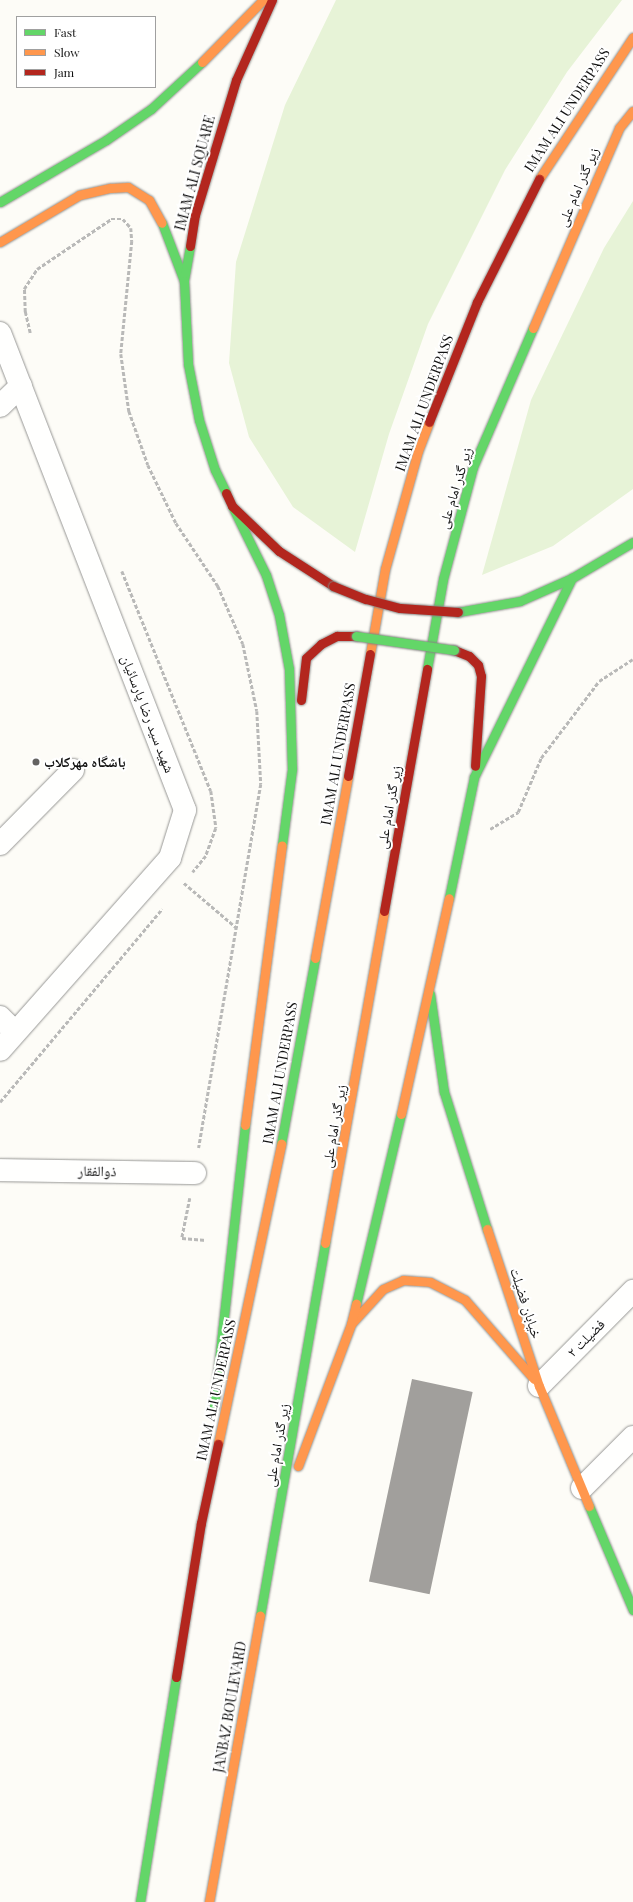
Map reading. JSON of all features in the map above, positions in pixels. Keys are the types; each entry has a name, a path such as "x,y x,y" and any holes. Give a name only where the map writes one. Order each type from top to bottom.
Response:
{"main road":[{"path":"0,202 106,140 152,109 194,72 263,0"},
{"name":"IMAM ALI SQUARE","path":"272,0 236,80 211,157 195,215 184,281 188,364 199,420 215,470 232,506 279,551 333,586 366,599 400,608 458,612 520,601 572,578 633,542"},
{"name":"IMAM ALI UNDERPASS","path":"201,1523 276,1179 385,569 418,451 477,302 544,167 633,37"},
{"name":"زیر گذر امام علی","path":"278,1517 443,580 473,467 619,128 633,111"},
{"path":"0,242 79,195 110,188 128,187 150,200 168,235 184,281"},
{"path":"232,506 266,575 279,615 289,669 292,769"},
{"path":"474,777 572,578"},
{"path":"140,1902 201,1523 242,1144 306,658 321,644 337,636 356,636 454,650 469,656 478,665 481,676 474,777 460,848 430,994 351,1324 278,1517"},
{"name":"خیابان فضیلت","path":"430,994 448,1106 539,1386 633,1610"},
{"path":"351,1324 383,1289 404,1280 430,1282 465,1300 539,1386"},
{"name":"JANBAZ BOULEVARD","path":"209,1902 278,1517"}],"street":[{"name":"شهید سید رضا پارسائیان","path":"0,333 185,810 170,858 8,1024 0,1050"},
{"path":"0,406 21,386"},
{"path":"0,844 73,770"},
{"name":"ذوالفقار","path":"0,1170 195,1173"},
{"name":"فضیلت ۲","path":"539,1386 633,1291"},
{"path":"582,1488 633,1437"}],"path":[{"path":"460,848 518,812 541,758 599,681 633,659"},
{"path":"184,883 238,930"}],"green space":[{"path":"336,0 622,0 567,72 505,170 428,324 389,434 355,552 293,507 249,437 229,363 236,262 285,105"},
{"path":"633,201 633,489 553,546 482,575 531,400 604,248"}],"building":[{"path":"412,1379 473,1392 430,1594 369,1581"}],"traffic: fast":[{"path":"0,202 106,140 151,109 202,62"},
{"path":"162,223 184,281"},
{"path":"190,246 184,281 188,364 199,420 215,470 226,493"},
{"path":"427,669 443,579 473,467 533,328"},
{"path":"232,506 266,575 279,615 289,669 292,769 282,845"},
{"path":"458,612 520,601 572,578 633,542"},
{"path":"449,898 474,777 572,578"},
{"path":"356,636 454,650"},
{"path":"281,1144 315,958"},
{"path":"430,994 444,1092 487,1229"},
{"path":"356,1304 401,1114"},
{"path":"214,1406 245,1125"},
{"path":"260,1616 325,1243"},
{"path":"589,1506 633,1610"},
{"path":"140,1902 176,1677"}],"traffic: slow":[{"path":"202,62 263,0"},
{"path":"539,179 633,37"},
{"path":"533,328 619,128 633,111"},
{"path":"0,242 79,195 110,188 128,187 149,200 162,223"},
{"path":"370,654 385,569 418,451 429,422"},
{"path":"315,958 348,776"},
{"path":"245,1125 282,845"},
{"path":"401,1114 449,898"},
{"path":"325,1243 384,911"},
{"path":"218,1444 281,1144"},
{"path":"487,1229 539,1386 589,1506"},
{"path":"351,1324 383,1289 403,1280 430,1282 465,1300 534,1379"},
{"path":"298,1466 351,1324 356,1304"},
{"path":"209,1902 260,1616"}],"traffic: jam":[{"path":"190,246 195,215 236,80 272,0"},
{"path":"429,422 477,302 539,179"},
{"path":"226,493 232,506 279,551 333,586"},
{"path":"333,586 366,599 400,608 458,612"},
{"path":"301,700 306,658 321,644 337,636 356,636"},
{"path":"454,650 469,656 478,665 481,676 475,766"},
{"path":"348,776 370,654"},
{"path":"384,911 427,669"},
{"path":"176,1677 201,1523 218,1444"}],"place":[{"name":"باشگاه مهرکلاب","path":"36,762"}]}
